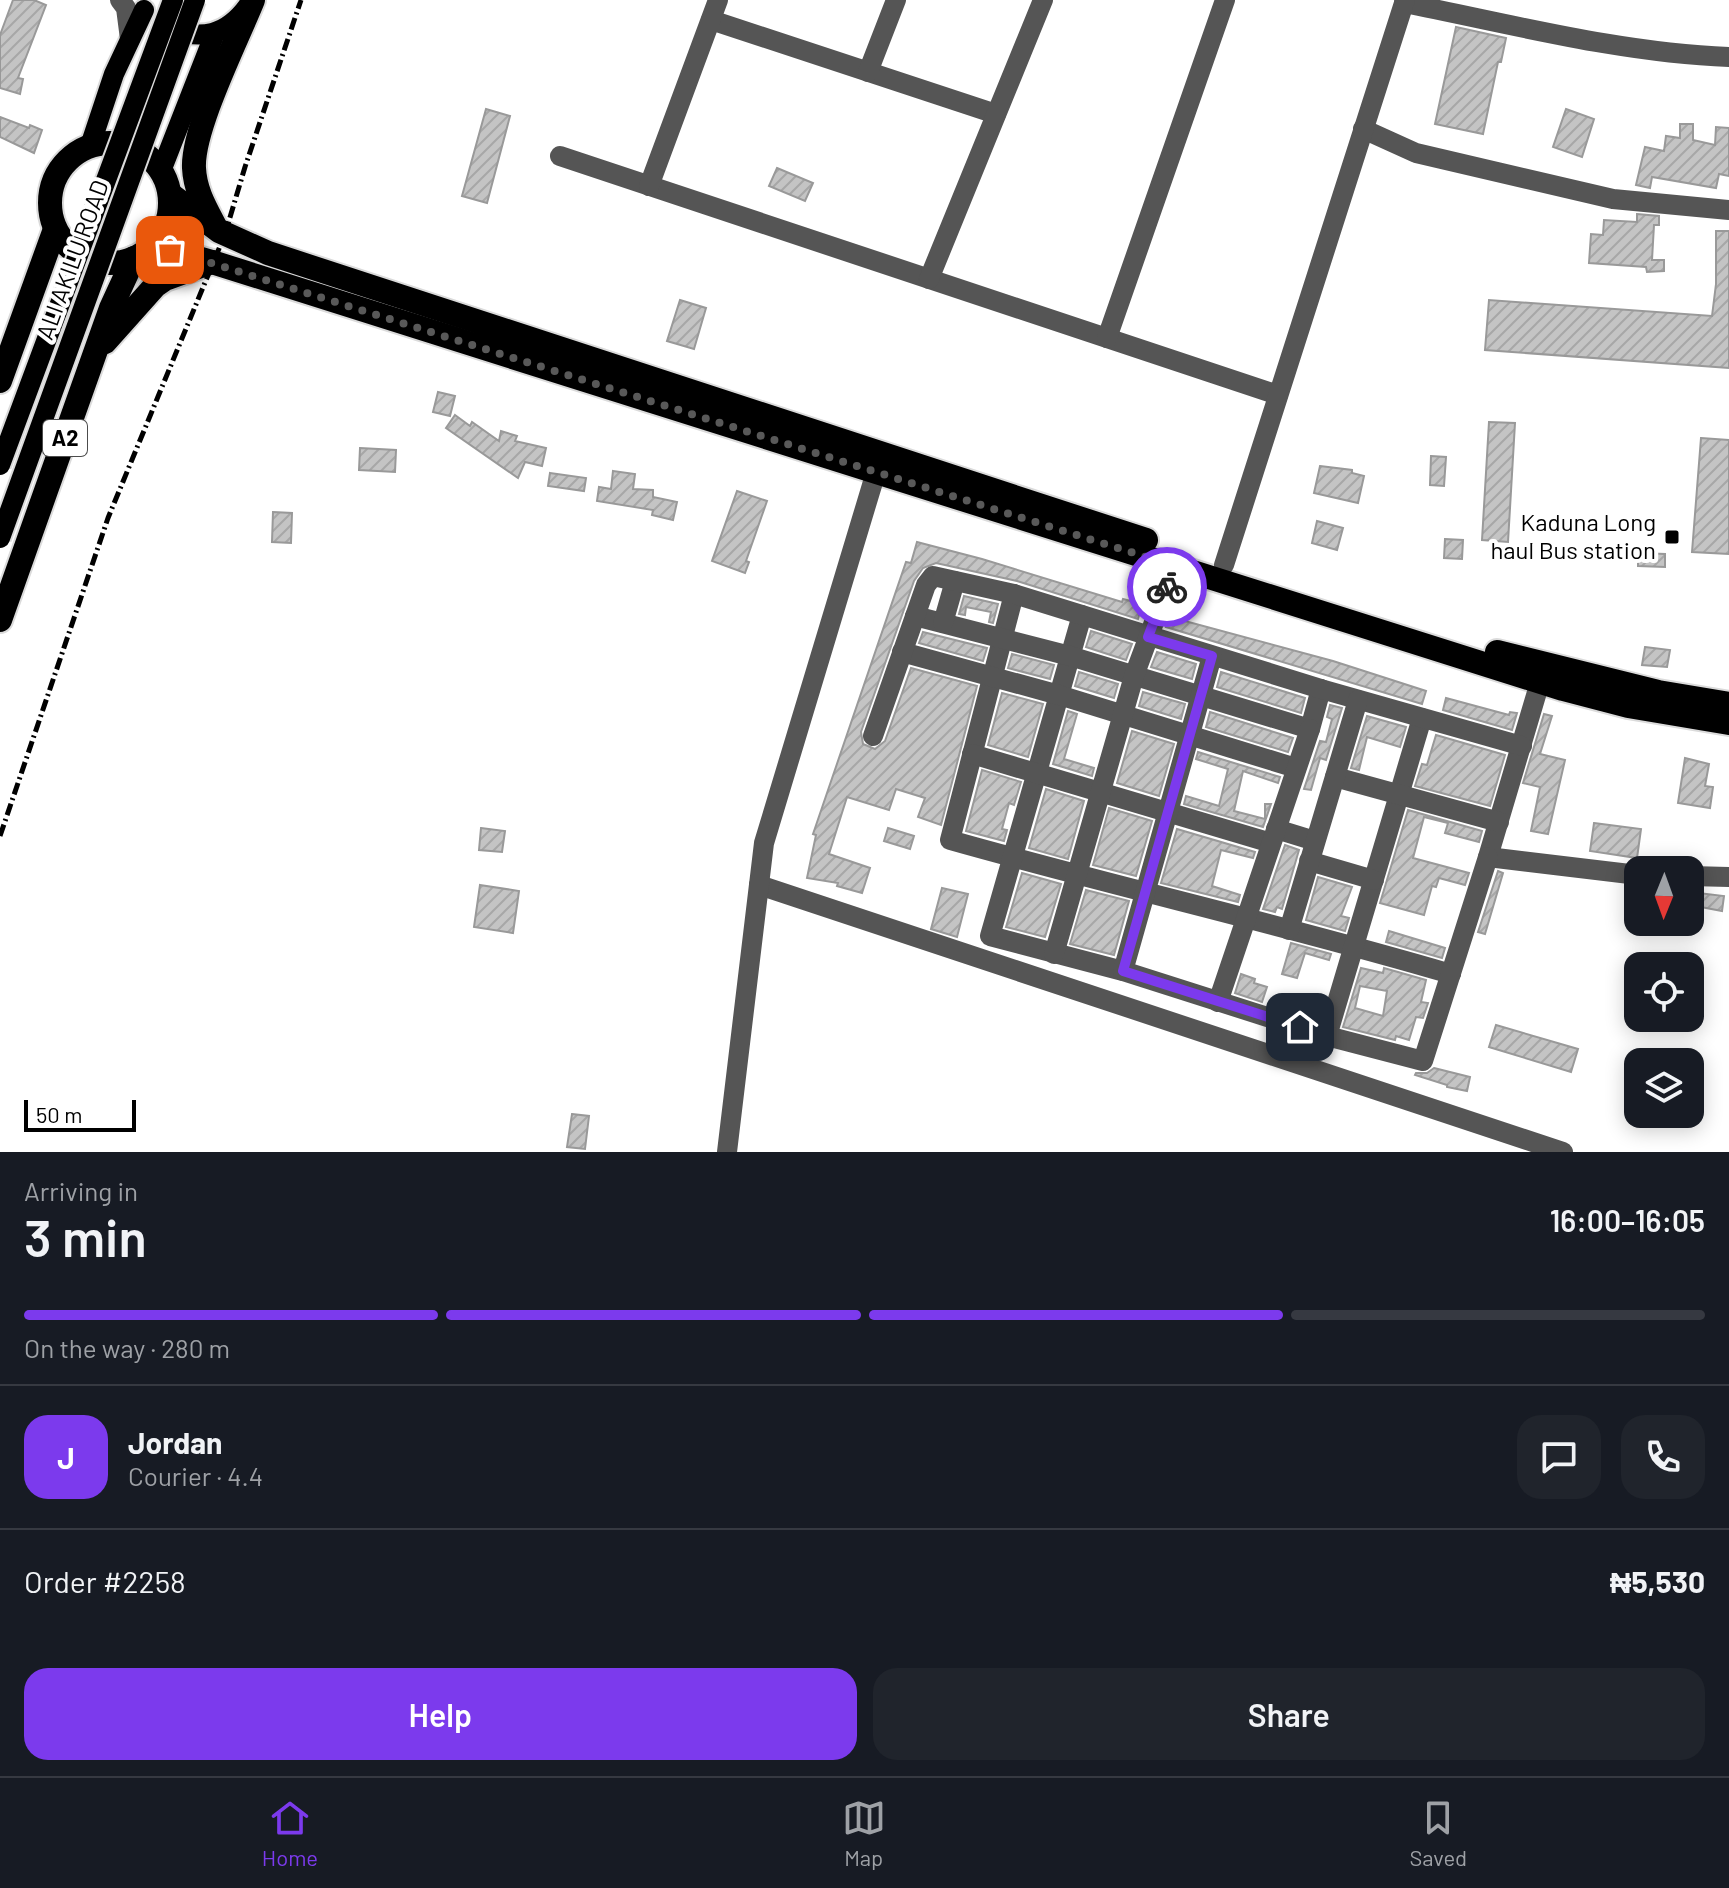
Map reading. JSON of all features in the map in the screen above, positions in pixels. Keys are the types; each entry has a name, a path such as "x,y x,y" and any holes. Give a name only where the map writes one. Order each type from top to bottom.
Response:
{"highway":[{"path":"219,231 197,191 194,166 205,118 253,0"},
{"path":"1729,704 1589,677 1383,620 1224,565 268,253 219,231 166,183 150,158 132,147 111,143 90,146 68,159 54,180 49,204 55,229 69,247 89,259 112,263 142,253 170,250 1540,682 1628,706 1729,723"},
{"name":"A2","path":"0,620 111,308 142,253 163,231 169,214 166,183"},
{"path":"0,381 55,229"},
{"path":"95,352 155,286 165,279 212,262"}],"main road":[{"name":"ALI AKILU ROAD","path":"0,465 173,0"},
{"name":"ALI AKILU ROAD","path":"0,538 195,0"},
{"path":"90,146 142,5 163,28 189,36 215,33 238,20 253,0"},
{"path":"166,183 215,33"}],"street":[{"path":"120,0 126,8 130,39"},
{"path":"868,72 896,0"},
{"path":"929,279 1043,0"},
{"path":"1107,338 1225,0"},
{"path":"1224,565 1404,1 1626,46 1686,56 1729,57"},
{"path":"649,186 715,10 868,72 996,114"},
{"path":"1363,129 1416,153 1613,199 1729,210"},
{"path":"560,156 1278,395"},
{"path":"727,1152 764,843 876,472"},
{"path":"1054,954 1134,676 1175,566"},
{"path":"873,736 915,616 933,576 1014,594 1321,689 1522,746"},
{"path":"943,623 955,581"},
{"path":"1014,594 950,840 1451,974"},
{"path":"1082,615 990,936 1123,971 1327,1036 1423,1061 1540,682"},
{"path":"915,616 1070,656 1310,729"},
{"path":"902,652 1059,695 1296,768"},
{"path":"1123,971 1212,656"},
{"path":"1218,1002 1321,689"},
{"path":"1289,930 1358,700"},
{"path":"1327,1036 1422,718"},
{"path":"972,754 1168,811 1274,836 1315,841"},
{"path":"1335,777 1499,822"},
{"path":"1488,857 1624,873"},
{"path":"1309,861 1374,880"},
{"path":"1704,876 1729,877"},
{"path":"759,885 1563,1152"}],"building":[{"path":"13,0 34,0 46,5 18,78 23,79 20,94 0,88 0,35"},
{"path":"1456,27 1506,38 1483,134 1435,124"},
{"path":"486,109 510,116 487,203 462,196"},
{"path":"1566,109 1594,119 1582,157 1553,147"},
{"path":"0,117 42,130 34,153 0,137"},
{"path":"1680,124 1693,124 1693,140 1715,145 1716,127 1729,128 1729,176 1719,174 1716,188 1652,177 1650,188 1636,185 1645,147 1664,151 1666,136 1680,138"},
{"path":"777,168 813,183 805,201 769,186"},
{"path":"1637,214 1659,216 1659,225 1654,225 1652,260 1664,260 1664,271 1647,272 1646,267 1589,263 1591,234 1603,235 1604,220 1637,222"},
{"path":"1716,231 1729,231 1729,368 1485,350 1489,300 1712,316 1716,284"},
{"path":"680,300 706,308 694,349 667,341"},
{"path":"438,392 455,396 450,416 433,412"},
{"path":"455,415 470,426 472,422 499,441 501,431 517,436 515,441 546,448 542,466 525,462 518,478 446,428"},
{"path":"1489,422 1515,423 1508,542 1482,540"},
{"path":"1701,438 1729,440 1729,554 1692,552"},
{"path":"360,448 396,450 395,472 359,470"},
{"path":"1431,456 1446,457 1444,486 1430,485"},
{"path":"1320,466 1352,470 1352,473 1364,476 1358,503 1314,493"},
{"path":"613,471 635,474 633,489 653,490 653,497 677,502 673,520 652,515 653,510 597,501 599,487 611,489"},
{"path":"550,473 586,478 584,491 548,486"},
{"path":"737,491 767,501 746,561 749,562 745,573 712,561"},
{"path":"273,512 292,513 291,543 272,542"},
{"path":"1317,521 1343,528 1337,550 1312,543"},
{"path":"1445,539 1463,540 1462,559 1444,558"},
{"path":"917,542 1122,602 1123,599 1142,604 1138,619 1017,581 936,563 923,568 914,581 861,732 863,744 875,749 885,741 911,668 977,686 941,825 918,817 925,798 896,789 889,810 847,797 829,854 870,868 862,893 837,886 838,883 807,878 816,835 813,834 906,562 911,563"},
{"path":"1638,553 1665,554 1665,567 1638,566"},
{"path":"964,596 998,604 993,623 989,622 991,612 966,607 965,615 959,614"},
{"path":"1170,617 1333,661 1426,691 1422,704 1166,627"},
{"path":"1091,631 1132,644 1126,660 1086,647"},
{"path":"923,632 987,648 983,661 919,643"},
{"path":"1645,647 1670,650 1667,667 1642,665"},
{"path":"1157,652 1196,664 1192,679 1151,667"},
{"path":"1012,654 1054,665 1050,679 1008,668"},
{"path":"1079,672 1118,684 1114,698 1075,686"},
{"path":"1221,672 1305,698 1301,713 1217,687"},
{"path":"1143,692 1185,704 1181,719 1139,706"},
{"path":"1002,693 1043,704 1028,757 988,745"},
{"path":"1446,698 1509,715 1510,712 1517,713 1512,730 1443,710"},
{"path":"1330,705 1342,708 1326,760 1320,758 1311,790 1304,789 1320,741 1326,742 1332,719 1327,717"},
{"path":"1068,711 1077,714 1064,759 1094,768 1092,776 1053,764"},
{"path":"1210,712 1293,738 1288,752 1206,727"},
{"path":"1544,714 1552,716 1540,754 1565,760 1548,834 1531,831 1540,787 1523,783"},
{"path":"1367,716 1406,727 1400,747 1367,737 1359,770 1351,768"},
{"path":"1132,731 1174,744 1159,796 1117,783"},
{"path":"1436,735 1505,755 1490,806 1415,786 1422,764 1427,765"},
{"path":"1198,752 1280,777 1278,783 1243,771 1234,811 1265,819 1265,804 1271,804 1263,827 1184,804 1186,796 1219,806 1228,769 1196,759"},
{"path":"1685,758 1709,764 1705,786 1713,787 1710,808 1678,803"},
{"path":"982,770 1021,782 1014,805 1009,803 1002,829 1007,830 1004,841 966,831"},
{"path":"1046,789 1084,801 1068,859 1029,848"},
{"path":"1109,808 1152,821 1136,876 1093,865"},
{"path":"1408,810 1482,831 1479,842 1445,833 1448,823 1424,817 1413,858 1469,873 1465,885 1439,878 1436,887 1432,886 1424,915 1380,903"},
{"path":"1594,823 1641,829 1637,856 1590,851"},
{"path":"481,828 505,831 502,852 479,850"},
{"path":"888,828 914,836 910,849 884,841"},
{"path":"1177,829 1255,852 1253,858 1221,850 1212,886 1240,895 1238,902 1161,883"},
{"path":"1285,845 1299,850 1282,909 1277,907 1275,912 1263,909"},
{"path":"1498,871 1503,873 1485,934 1478,932"},
{"path":"1022,873 1061,884 1045,937 1006,927"},
{"path":"1318,877 1352,887 1341,916 1349,918 1345,931 1306,920"},
{"path":"480,885 519,891 513,933 474,927"},
{"path":"942,888 968,894 957,937 931,929"},
{"path":"1086,890 1129,901 1114,955 1070,944"},
{"path":"1704,894 1724,896 1722,911 1704,908"},
{"path":"1389,931 1445,948 1442,958 1386,942"},
{"path":"1291,943 1331,954 1329,960 1305,953 1297,978 1282,974"},
{"path":"1361,968 1383,973 1384,968 1426,980 1421,1002 1428,1003 1423,1018 1416,1017 1409,1040 1396,1036 1395,1040 1343,1027","holes":["1360,986 1387,991 1383,1016 1355,1008"]},
{"path":"1241,974 1267,987 1262,1002 1235,993"},
{"path":"1496,1025 1578,1049 1571,1072 1489,1047"},
{"path":"1434,1068 1470,1077 1467,1091 1415,1075"},
{"path":"572,1114 589,1116 585,1149 567,1147"}],"railway":[{"path":"0,836 108,518 225,234 301,0"}],"way so far":[{"path":"170,250 1175,566 1167,587"}],"place":[{"name":"Kaduna Long haul Bus station","path":"1672,537"}],"route":[{"path":"1167,587 1148,637 1212,656 1123,971 1300,1027"}]}
